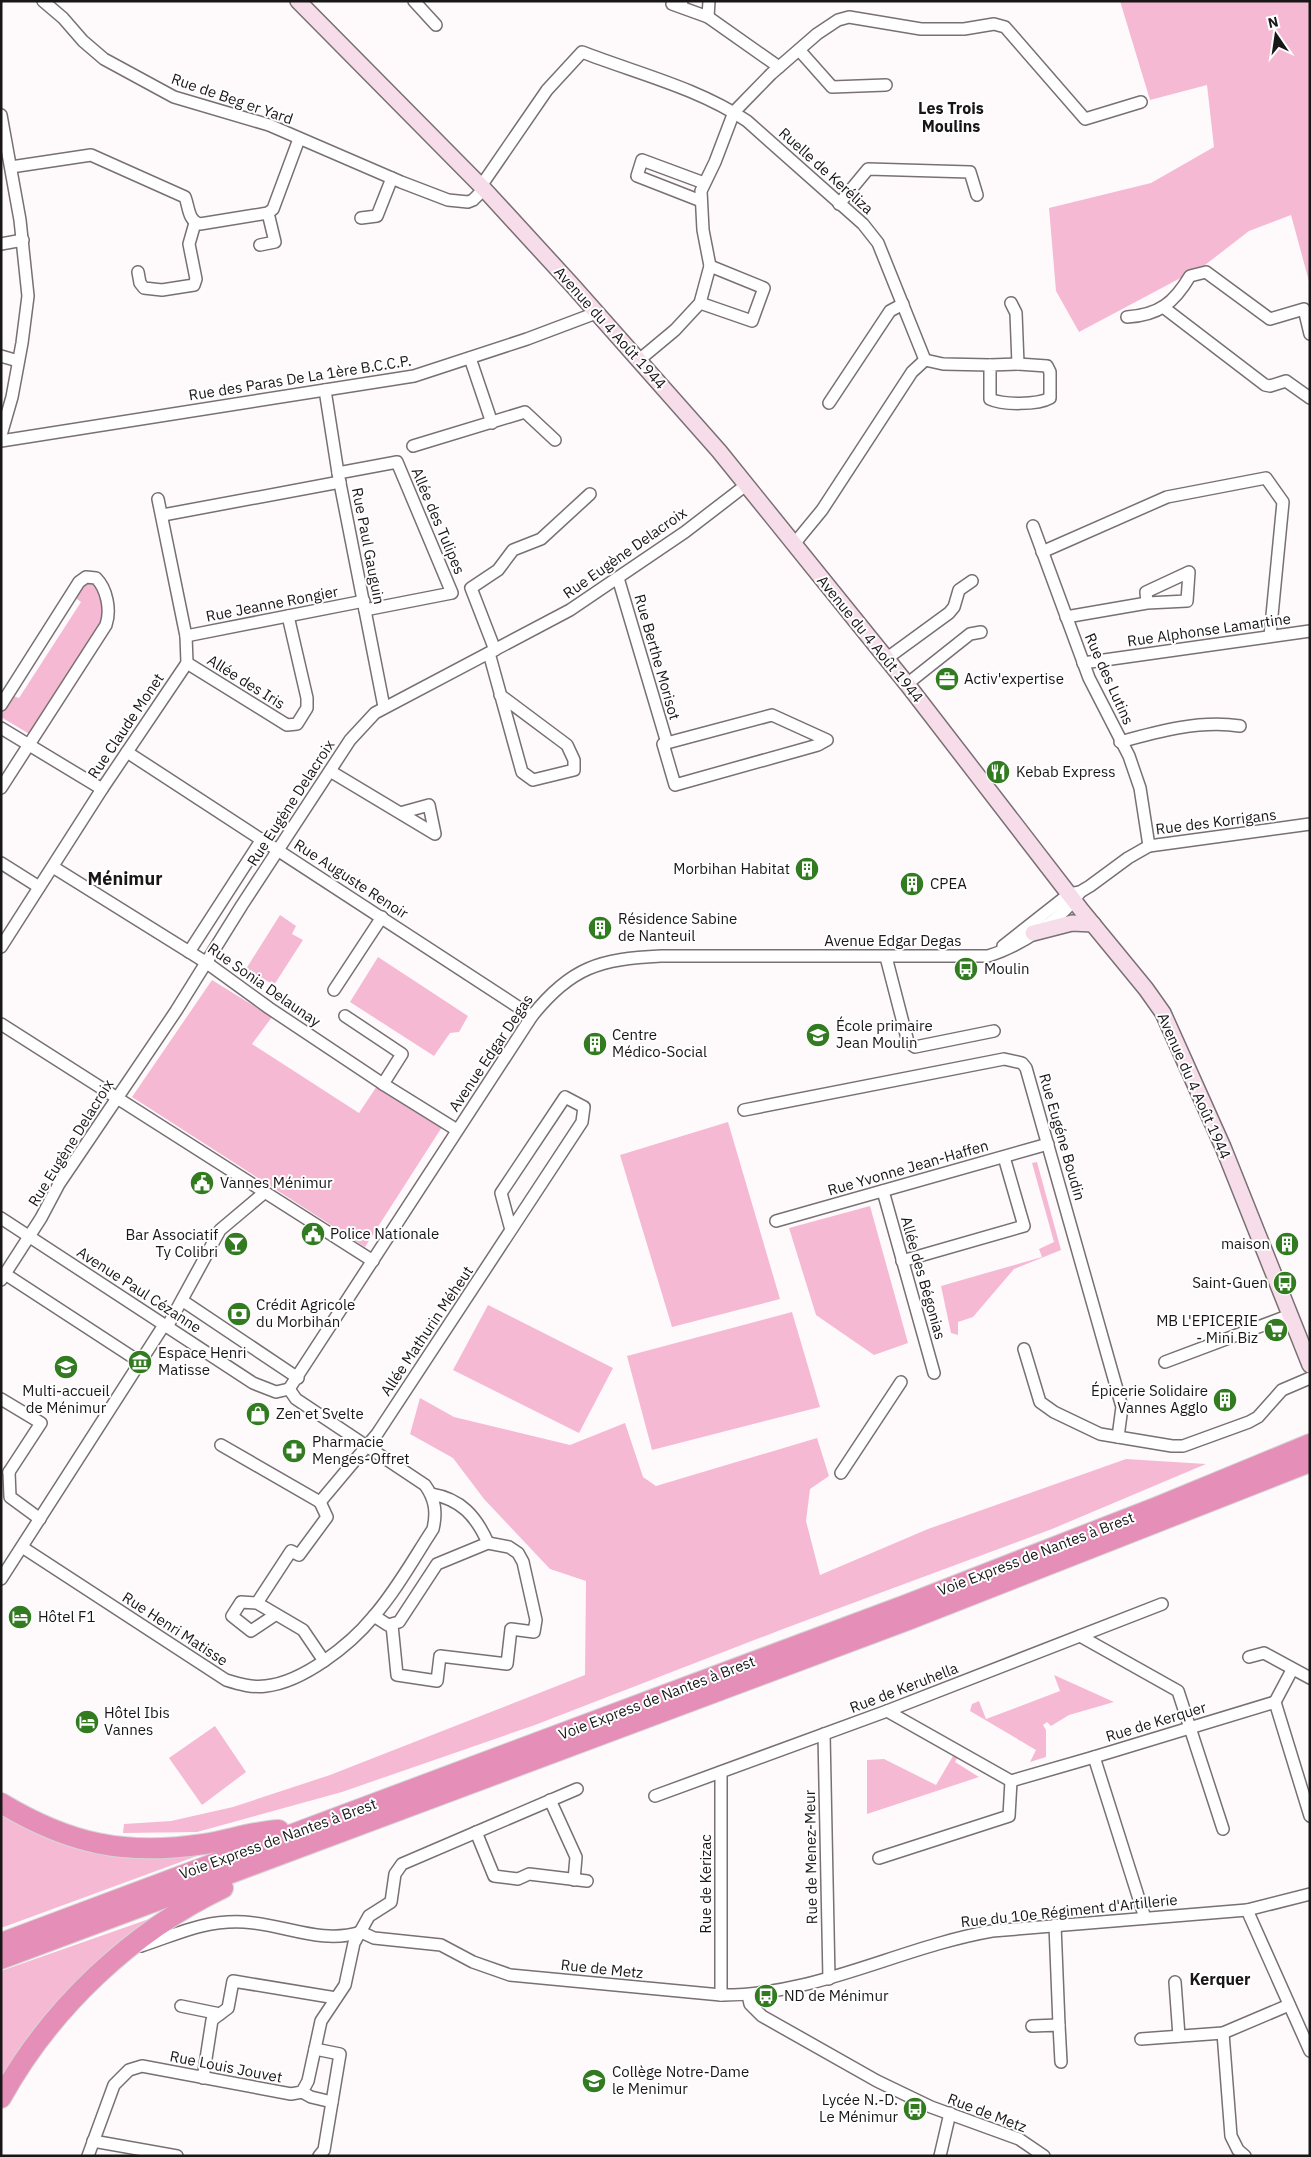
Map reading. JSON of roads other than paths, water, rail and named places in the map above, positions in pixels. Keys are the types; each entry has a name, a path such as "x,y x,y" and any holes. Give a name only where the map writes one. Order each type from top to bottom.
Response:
{"highway":[{"name":"Voie Express de Nantes à Brest","path":"1,1959 308,1836 1158,1507 1310,1444"},
{"name":"Voie Express de Nantes à Brest","path":"1,1942 308,1836 917,1617 1310,1462"},
{"path":"1,1803 62,1835 80,1841 121,1847 167,1848 225,1841 264,1831 308,1836 301,1857 236,1882 187,1907 126,1950 98,1974 50,2025 30,2051 1,2098"}],"street":[{"name":"Rue de Beg er Yard","path":"43,1 63,18 83,41 117,67 174,97 269,125 392,178 459,202 473,200 483,188"},
{"name":"Avenue du 4 Août 1944","path":"298,1 483,188 639,360 746,485 907,684 1074,895 1093,924 1146,989 1163,1013 1223,1148 1310,1365"},
{"path":"414,1 436,25"},
{"path":"682,1 672,4 708,17 779,67"},
{"path":"708,17 709,1"},
{"path":"639,360 675,330 700,304 710,266 703,230 701,190 734,112 779,67 800,51 806,43 838,20 849,17 921,29 964,29 994,24 1004,27 1086,119 1141,102"},
{"path":"800,51 832,87 886,85"},
{"name":"Ruelle de Keréliza","path":"483,188 547,90 582,52 691,92 734,112 747,121 863,224 878,243 925,360"},
{"path":"1,115 7,165 23,240 28,296 18,361 1,435"},
{"path":"195,223 200,224 268,213 276,204 299,139"},
{"path":"7,165 91,155 185,197 195,223 189,244 196,279 194,285 162,290 144,288 140,283 138,272"},
{"path":"701,201 637,176 642,160 704,182"},
{"path":"839,204 868,169 970,172 977,195"},
{"path":"361,218 377,216 392,178"},
{"path":"260,245 274,242 268,213"},
{"path":"1,244 23,240"},
{"path":"700,304 752,322 764,288 710,266"},
{"path":"1127,316 1146,315 1163,307 1174,299 1190,276 1206,272 1270,320 1304,309 1310,334"},
{"path":"1011,303 1016,313 1018,364"},
{"path":"829,403 884,318 890,311 903,304"},
{"path":"1163,307 1265,385 1270,386 1286,381 1310,398"},
{"name":"Rue des Paras De La 1ère B.C.C.P.","path":"1,441 414,376 578,321 596,313"},
{"path":"1,356 18,361"},
{"path":"470,358 492,423"},
{"path":"794,544 822,510 912,372 925,360 943,364 1047,366 1050,372 1050,398 1042,403 997,403 990,399 990,365"},
{"name":"Rue Paul Gauguin","path":"325,390 339,477 384,707"},
{"path":"413,446 524,412 554,440"},
{"name":"Allée des Tulipes","path":"339,477 397,462 452,593 364,605"},
{"path":"163,515 339,477"},
{"path":"1042,552 1167,497 1266,478 1283,502 1270,636"},
{"name":"Rue Eugène Delacroix","path":"3,1277 29,1237 59,1184 207,963 350,740 375,713 570,610 618,578 746,485"},
{"path":"500,696 567,745 574,760 574,770 532,780 522,772 500,696 492,651 471,588 498,570 513,550 541,538 590,494"},
{"path":"158,499 163,515 186,636 187,663"},
{"name":"Rue des Lutins","path":"1033,526 1083,663 1120,742 1129,756 1140,788 1149,846"},
{"path":"1,705 79,582 86,577 96,578 103,585 105,592 109,616 106,624 1,788"},
{"name":"Rue Berthe Morisot","path":"618,578 667,743"},
{"path":"886,659 949,613 954,607 959,590 972,580"},
{"path":"1066,617 1147,603"},
{"name":"Rue Jeanne Rongier","path":"186,636 288,616 364,605"},
{"name":"Allée des Iris","path":"187,663 287,725 297,724 306,708 307,698 288,616"},
{"name":"Rue Alphonse Lamartine","path":"1083,663 1310,631"},
{"path":"907,684 970,634 981,632"},
{"name":"Rue Claude Monet","path":"1,947 102,789 187,663"},
{"name":"Rue Berthe Morisot","path":"772,714 827,740 818,745 675,785 663,744 667,743 772,714"},
{"path":"1120,742 1190,726 1223,724 1240,726"},
{"path":"1,728 102,789"},
{"name":"Rue Auguste Renoir","path":"128,752 532,1016"},
{"path":"330,771 400,813"},
{"name":"Rue des Korrigans","path":"1074,895 1149,846 1310,824"},
{"path":"188,952 262,840"},
{"path":"1,864 39,887"},
{"name":"Rue Sonia Delaunay","path":"53,866 207,963 269,1008 383,1084 457,1130"},
{"path":"998,953 1005,944 1074,895"},
{"name":"Avenue Edgar Degas","path":"289,1389 298,1378 532,1016 557,988 573,975 593,966 626,957 724,955 988,956 998,953 1033,933 1074,895"},
{"path":"334,990 382,917"},
{"path":"1033,933 1072,923 1093,924"},
{"path":"886,957 908,1042 915,1047 994,1031"},
{"path":"345,1016 402,1054 383,1084"},
{"path":"1,1024 373,1261"},
{"name":"Rue Eugéne Boudin","path":"744,1110 1004,1059 1022,1063 1026,1068 1122,1407 1118,1437"},
{"name":"Allée Mathurin Méheut","path":"320,1502 364,1446 377,1434 466,1302 582,1122 584,1107 565,1097 501,1193 511,1230"},
{"name":"Rue Yvonne Jean-Haffen","path":"776,1221 1048,1144"},
{"path":"902,1261 1024,1226 1004,1157"},
{"name":"Allée des Bégonias","path":"883,1191 934,1373"},
{"path":"1,1578 140,1362 183,1300 220,1230 264,1193"},
{"name":"Avenue Paul Cézanne","path":"1,1218 254,1383 276,1392 289,1389"},
{"path":"3,1277 140,1362"},
{"path":"183,1300 298,1378"},
{"path":"1164,1362 1290,1315"},
{"path":"1024,1349 1040,1402 1054,1412 1100,1434 1172,1446 1183,1446 1249,1422 1258,1417 1282,1390 1310,1378"},
{"path":"841,1473 901,1382"},
{"path":"289,1389 296,1399 425,1485 431,1494 446,1497 473,1515 488,1542"},
{"path":"1,1399 41,1423 5,1470 10,1497 40,1519"},
{"path":"221,1445 320,1502 327,1517 299,1555 291,1551 257,1603"},
{"name":"Rue Henri Matisse","path":"22,1547 226,1680 248,1686 281,1684 324,1661 374,1616 433,1529 436,1508 431,1494"},
{"path":"374,1616 383,1623 392,1625 400,1622 437,1564 488,1542 509,1547 518,1553 523,1562 536,1620 534,1632 511,1629 507,1664 440,1656 437,1681 397,1675 392,1625"},
{"path":"275,1615 251,1631 232,1616 241,1602 257,1603 303,1630 324,1661"},
{"name":"Rue de Keruhella","path":"655,1796 887,1711 1162,1604"},
{"path":"1080,1636 1178,1691 1223,1829"},
{"path":"1250,1657 1264,1653 1292,1670 1310,1678"},
{"path":"1292,1670 1275,1702 1310,1815"},
{"name":"Rue de Kerquer","path":"1145,1918 1094,1756 1275,1702"},
{"path":"887,1711 1011,1781 1094,1756"},
{"name":"Rue de Menez-Meur","path":"824,1734 829,1979"},
{"name":"Rue de Kerizac","path":"721,1772 721,1995"},
{"path":"879,1858 1009,1816 1011,1781"},
{"path":"302,2092 308,2082 321,2021 345,1984 354,1943 369,1916 385,1908 391,1902 395,1874 402,1864 577,1789"},
{"path":"550,1800 576,1857 574,1880"},
{"path":"476,1832 494,1876 518,1879 529,1874 588,1881"},
{"name":"Rue du 10e Régiment d'Artillerie","path":"748,1995 829,1979 958,1937 992,1931 1055,1925 1247,1910 1310,1894"},
{"path":"1247,1910 1310,2051"},
{"name":"Rue de Metz","path":"126,1950 170,1934 212,1924 259,1924 329,1937 348,1936 361,1932 374,1938 441,1945 473,1962 510,1975 721,1995 748,1995 750,2004 756,2011 787,2031 877,2080 931,2107 1019,2138 1044,2156"},
{"path":"1055,1925 1061,2062"},
{"path":"203,2078 212,2020 228,2008 233,1981 336,1998"},
{"path":"1175,1982 1179,2036"},
{"path":"1141,2039 1223,2033 1289,2005"},
{"path":"181,2006 220,2014"},
{"path":"1032,2026 1059,2024"},
{"path":"1223,2033 1231,2136 1238,2150 1245,2156"},
{"path":"315,2049 340,2054 324,2150 319,2156"},
{"name":"Rue Louis Jouvet","path":"88,2156 114,2085 129,2070 142,2066 291,2094 302,2092 311,2097 332,2102"},
{"path":"940,2156 950,2113"},
{"path":"93,2141 177,2156"}],"place":[{"name":"Activ'expertise","path":"947,679"},
{"name":"Kebab Express","path":"998,772"},
{"name":"Morbihan Habitat","path":"807,869"},
{"name":"CPEA","path":"912,884"},
{"name":"Résidence Sabine de Nanteuil","path":"600,928"},
{"name":"Moulin","path":"966,969"},
{"name":"École primaire Jean Moulin","path":"818,1035"},
{"name":"Centre Médico-Social","path":"595,1044"},
{"name":"Vannes Ménimur","path":"202,1183"},
{"name":"Police Nationale","path":"313,1234"},
{"name":"Bar Associatif Ty Colibri","path":"236,1244"},
{"name":"maison","path":"1287,1244"},
{"name":"Saint-Guen","path":"1285,1283"},
{"name":"Crédit Agricole du Morbihan","path":"239,1314"},
{"name":"MB L'EPICERIE - Mini Biz","path":"1276,1330"},
{"name":"Espace Henri Matisse","path":"140,1362"},
{"name":"Multi-accueil de Ménimur","path":"66,1367"},
{"name":"Épicerie Solidaire Vannes Agglo","path":"1225,1400"},
{"name":"Zen et Svelte","path":"258,1414"},
{"name":"Pharmacie Menges-Offret","path":"294,1451"},
{"name":"Hôtel F1","path":"20,1617"},
{"name":"Hôtel Ibis Vannes","path":"87,1722"},
{"name":"ND de Ménimur","path":"766,1996"},
{"name":"Collège Notre-Dame le Menimur","path":"594,2081"},
{"name":"Lycée N.-D. Le Ménimur","path":"915,2109"}],"district":[{"name":"Les Trois Moulins","path":"951,117"},
{"name":"Ménimur","path":"125,879"},
{"name":"Kerquer","path":"1220,1979"}]}
